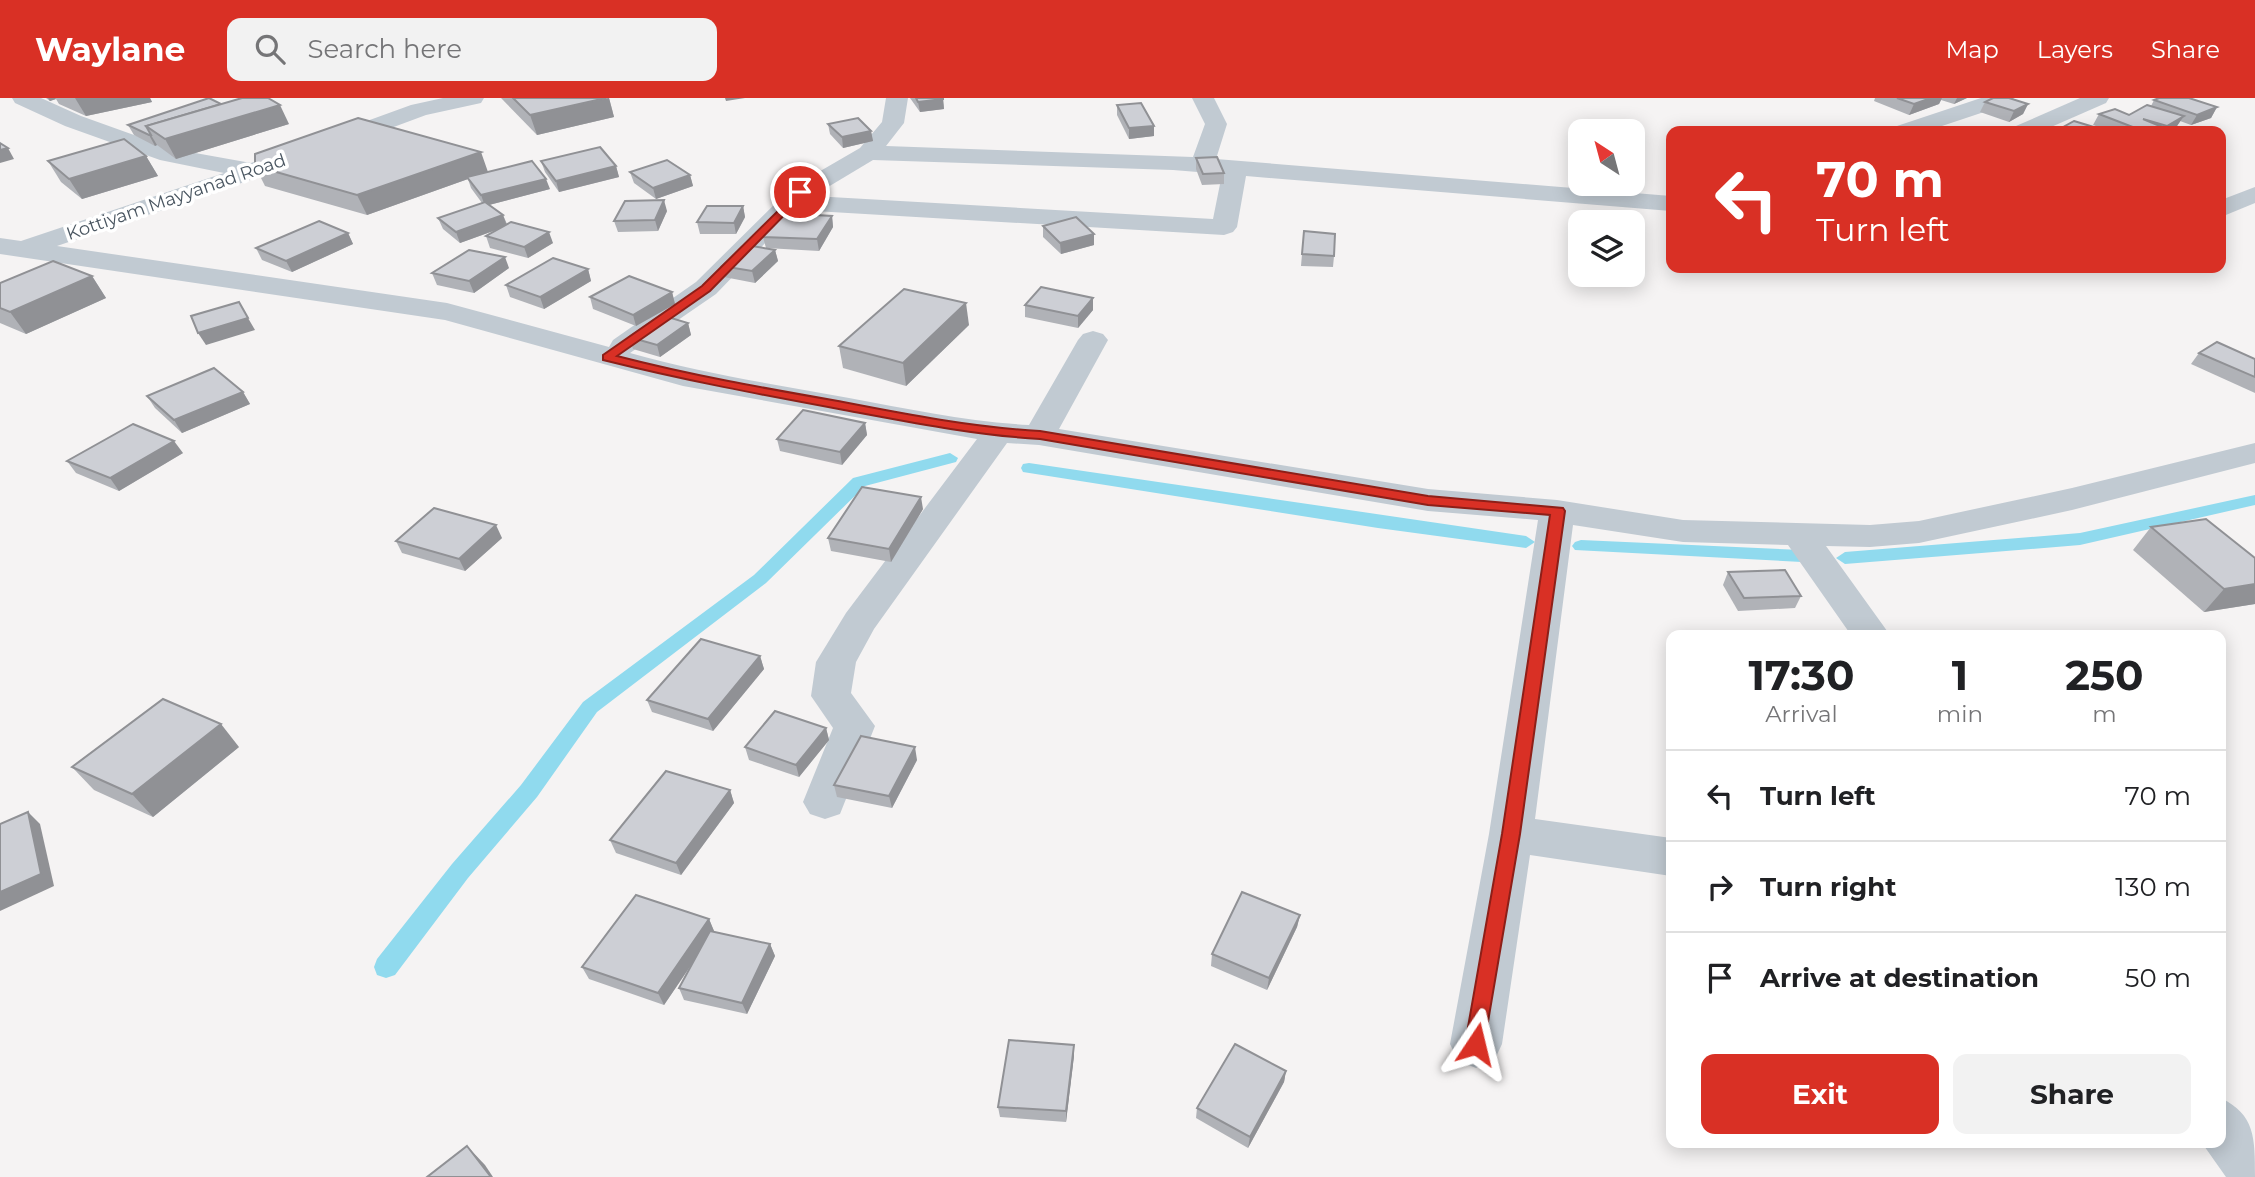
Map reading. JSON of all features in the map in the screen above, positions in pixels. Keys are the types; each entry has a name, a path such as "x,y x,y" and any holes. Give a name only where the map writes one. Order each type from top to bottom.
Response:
{"street":[{"path":"23,98 73,121 168,155 253,171"},
{"name":"Kottiyam Mayyanad Road","path":"7,251 253,171 412,104 473,98"},
{"path":"607,358 706,288 791,202 822,178 869,153 892,122 897,98"},
{"path":"1202,165 1216,124 1203,98"},
{"path":"1920,126 2003,98"},
{"path":"2054,98 2091,102"},
{"path":"2036,126 2091,102"},
{"path":"869,153 1202,165 1666,204"},
{"path":"791,202 1224,227 1235,168"},
{"path":"2226,207 2255,194"},
{"path":"7,251 447,312 683,377 998,433 1040,435 1428,500 1558,511 1684,531 1870,536 1919,532 2072,499 2255,453"},
{"path":"1040,435 1093,340"},
{"path":"825,802 854,726 831,696 836,662 859,622 998,433"},
{"path":"1476,1044 1511,834 1558,511"},
{"path":"1798,534 1867,630"},
{"path":"1511,834 1666,856"},
{"path":"2226,1131 2255,1172"}],"building":[{"path":"209,98 221,104 146,126 151,135 128,125"},
{"path":"242,98 268,98 280,105 165,139 146,126"},
{"path":"513,98 606,98 530,115"},
{"path":"916,98 943,98 943,99 918,102"},
{"path":"1897,98 1931,98 1914,104"},
{"path":"1993,98 2009,98 2028,104 2014,111 1985,102"},
{"path":"2189,98 2217,107 2197,115 2154,100"},
{"path":"1141,103 1154,126 1129,128 1117,105"},
{"path":"2147,105 2184,116 2167,126 2143,119 2160,126 2130,126 2099,114 2115,109 2129,115"},
{"path":"358,118 481,152 357,195 255,166 255,154"},
{"path":"858,118 871,131 842,137 828,124"},
{"path":"2074,121 2090,126 2065,126"},
{"path":"124,139 146,156 69,179 48,161"},
{"path":"600,147 616,166 556,181 541,161"},
{"path":"1217,157 1224,173 1203,174 1196,158"},
{"path":"667,160 690,175 653,188 630,172"},
{"path":"532,161 546,179 481,195 467,177"},
{"path":"664,200 655,220 614,221 625,201"},
{"path":"485,202 503,215 456,232 438,218"},
{"path":"707,206 743,206 734,223 697,222"},
{"path":"779,213 832,216 817,239 763,237"},
{"path":"1076,217 1094,234 1060,243 1043,226"},
{"path":"319,221 348,233 286,261 256,248"},
{"path":"511,222 549,232 524,247 486,236"},
{"path":"1304,231 1335,234 1334,256 1302,254"},
{"path":"746,245 775,250 752,271 722,266"},
{"path":"469,250 505,257 469,281 432,273"},
{"path":"553,258 588,269 540,297 506,285"},
{"path":"53,261 92,276 10,312 0,308 0,283"},
{"path":"629,276 672,292 633,315 590,297"},
{"path":"1041,287 1093,298 1078,316 1025,305"},
{"path":"904,289 966,303 903,363 839,346"},
{"path":"239,302 248,318 198,333 191,316"},
{"path":"661,315 688,323 657,345 629,337"},
{"path":"2217,342 2255,359 2255,377 2199,353"},
{"path":"214,368 243,392 174,420 147,396"},
{"path":"803,410 865,423 840,452 777,439"},
{"path":"133,424 174,441 110,478 67,461"},
{"path":"862,487 921,497 889,549 828,538"},
{"path":"434,508 496,525 459,559 396,541"},
{"path":"2206,519 2255,558 2255,584 2224,589 2151,527"},
{"path":"1785,570 1801,596 1744,598 1728,572"},
{"path":"701,639 760,656 708,719 647,700"},
{"path":"163,699 221,724 132,794 72,767"},
{"path":"775,711 826,728 796,765 745,747"},
{"path":"861,736 915,747 889,796 834,785"},
{"path":"666,771 730,790 676,863 610,840"},
{"path":"28,812 41,874 0,892 0,824"},
{"path":"1242,892 1300,915 1269,978 1212,954"},
{"path":"636,895 709,919 658,993 582,967"},
{"path":"710,931 770,944 742,1003 679,988"},
{"path":"1009,1040 1074,1045 1066,1111 998,1107"},
{"path":"1235,1044 1286,1071 1250,1137 1197,1108"},
{"path":"467,1146 491,1177 427,1177"}],"waterway":[{"path":"386,967 460,871 529,791 590,707 760,579 859,482 950,458"},
{"path":"1029,468 1526,542"},
{"path":"1845,558 2080,539 2255,500"},
{"path":"1581,546 1802,556"}],"route":[{"path":"800,192 706,288 607,358 683,377 934,423 998,433 1040,435 1428,500 1558,511 1511,834 1476,1044"}]}
